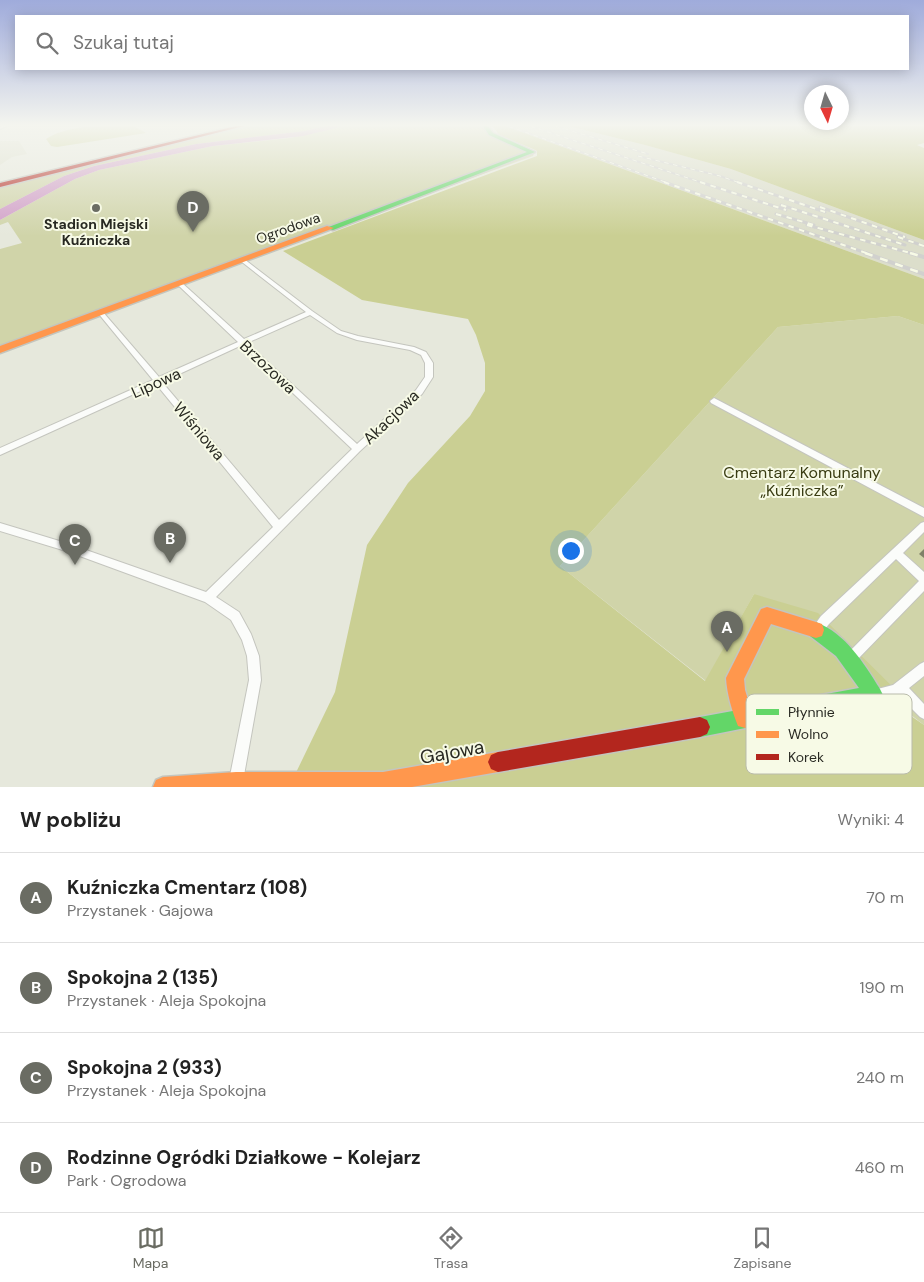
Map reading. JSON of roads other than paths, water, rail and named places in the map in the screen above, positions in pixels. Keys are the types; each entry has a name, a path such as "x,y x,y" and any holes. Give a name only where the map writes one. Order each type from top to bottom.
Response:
{"street":[{"path":"0,183 82,163"},
{"path":"0,183 86,163"},
{"name":"Ogrodowa","path":"0,350 244,261 504,163"},
{"name":"Akacjowa","path":"208,598 357,450 419,392 429,377 429,363 424,354 412,348 357,338 339,332 244,261"},
{"name":"Brzozowa","path":"180,284 357,450"},
{"name":"Wiśniowa","path":"100,312 279,527"},
{"name":"Lipowa","path":"0,452 159,382 310,312"},
{"path":"714,401 924,513"},
{"path":"817,630 825,620 924,526"},
{"path":"0,527 66,547 208,598 235,616 247,638 253,656 255,680 235,784"},
{"path":"896,553 924,579"},
{"path":"850,659 924,584"},
{"path":"745,719 736,690 735,678 767,615 817,630 829,638 850,659 873,694"},
{"path":"878,694 900,688 924,668"},
{"path":"900,688 906,694"},
{"path":"912,700 924,713"},
{"name":"Gajowa","path":"163,787 383,782 745,719"}],"railway":[{"path":"611,163 668,183"},
{"path":"641,163 703,183"},
{"path":"666,163 740,183"},
{"path":"664,182 869,254"},
{"path":"700,182 786,210"},
{"path":"737,182 825,212"},
{"path":"781,205 905,245"},
{"path":"820,207 905,237"},
{"path":"776,214 814,225"},
{"path":"807,225 914,254"},
{"path":"898,237 924,246"},
{"path":"865,253 924,274"},
{"path":"910,253 924,257"}],"place":[{"name":"Stadion Miejski Kuźniczka","path":"96,208"},
{"name":"Rodzinne Ogródki Działkowe - Kolejarz","path":"193,232"},
{"name":"Spokojna 2 (135)","path":"170,563"},
{"name":"Spokojna 2 (933)","path":"75,565"},
{"name":"Kuźniczka Cmentarz (108)","path":"727,652"}],"park label":[{"name":"Cmentarz Komunalny „Kuźniczka”","path":"802,481"}]}
